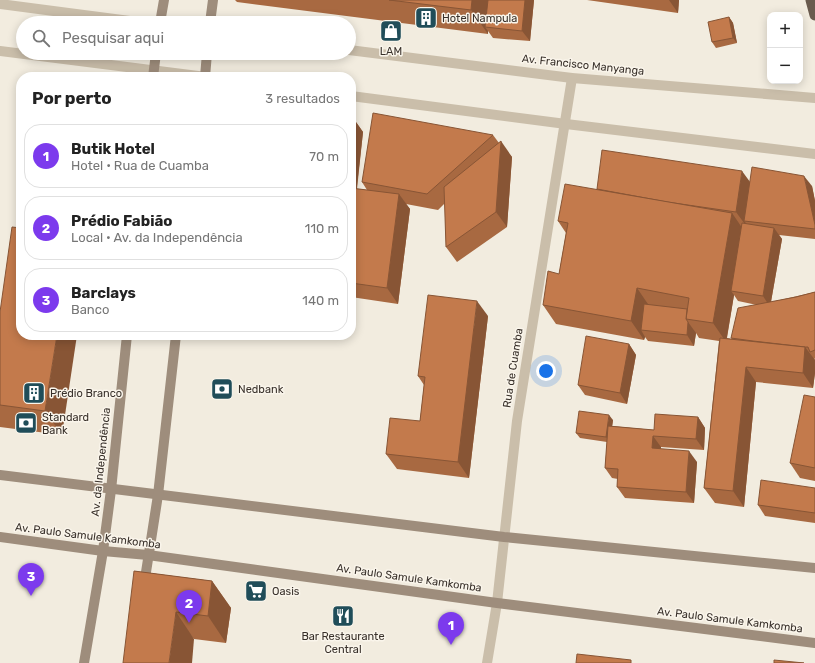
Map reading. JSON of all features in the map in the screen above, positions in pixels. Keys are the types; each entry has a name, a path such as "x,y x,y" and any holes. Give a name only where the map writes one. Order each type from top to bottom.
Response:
{"highway":[{"path":"811,0 815,15"}],"main road":[{"path":"161,16 164,0"},
{"path":"211,16 213,0"},
{"path":"153,72 155,60"},
{"path":"205,72 206,60"},
{"name":"Av. da Independência","path":"84,663 103,551 111,490 126,340"},
{"path":"142,593 158,495 175,340"},
{"path":"0,475 111,490 504,537 815,568"},
{"name":"Av. Paulo Samule Kamkomba","path":"0,537 103,551 148,555 815,643"}],"street":[{"path":"0,4 92,16"},
{"path":"0,51 16,53"},
{"name":"Av. Francisco Manyanga","path":"356,51 572,78 815,98"},
{"path":"60,60 140,72"},
{"name":"Rua de Cuamba","path":"487,663 497,602 517,421 566,124 572,78"},
{"path":"356,97 815,154"}],"building":[{"path":"389,0 472,0 471,10"},
{"path":"488,0 525,0 522,31 485,27"},
{"path":"729,17 733,38 712,42 708,22"},
{"path":"373,113 493,135 427,194 362,182"},
{"path":"501,141 496,212 446,247 444,187"},
{"path":"602,150 742,171 736,212 667,202 597,189"},
{"path":"752,167 804,176 815,229 744,221"},
{"path":"565,184 732,213 713,323 686,319 689,298 637,288 631,321 543,305 548,271 559,274 568,223 558,221"},
{"path":"356,189 399,194 387,288 356,284"},
{"path":"742,223 774,228 763,296 731,291"},
{"path":"12,227 16,227 16,340 56,340 45,411 0,405 0,312"},
{"path":"815,292 815,350 810,352 808,347 731,338 738,308"},
{"path":"428,295 477,301 458,462 386,454 390,418 420,421 425,377 418,376"},
{"path":"644,304 687,309 687,335 641,330"},
{"path":"586,336 629,344 620,393 578,385"},
{"path":"720,338 805,347 803,373 746,367 733,491 704,488"},
{"path":"804,395 815,397 815,468 790,463"},
{"path":"579,411 609,415 606,437 576,433"},
{"path":"655,414 698,417 696,439 653,436 652,448 689,451 686,492 617,487 618,469 605,468 608,426 654,430"},
{"path":"761,480 815,488 815,513 758,505"},
{"path":"134,571 212,581 208,616 176,612 169,663 123,663"},
{"path":"577,654 631,660 631,663 576,663"},
{"path":"774,660 804,663 774,663"}],"place":[{"name":"Hotel Nampula","path":"426,18"},
{"name":"LAM","path":"391,31"},
{"name":"Nedbank","path":"222,389"},
{"name":"Prédio Branco","path":"34,393"},
{"name":"Standard Bank","path":"26,423"},
{"name":"Oasis","path":"256,591"},
{"name":"Barclays","path":"31,596"},
{"name":"Bar Restaurante Central","path":"343,616"},
{"name":"Prédio Fabião","path":"189,623"},
{"name":"Butik Hotel","path":"451,645"}]}
